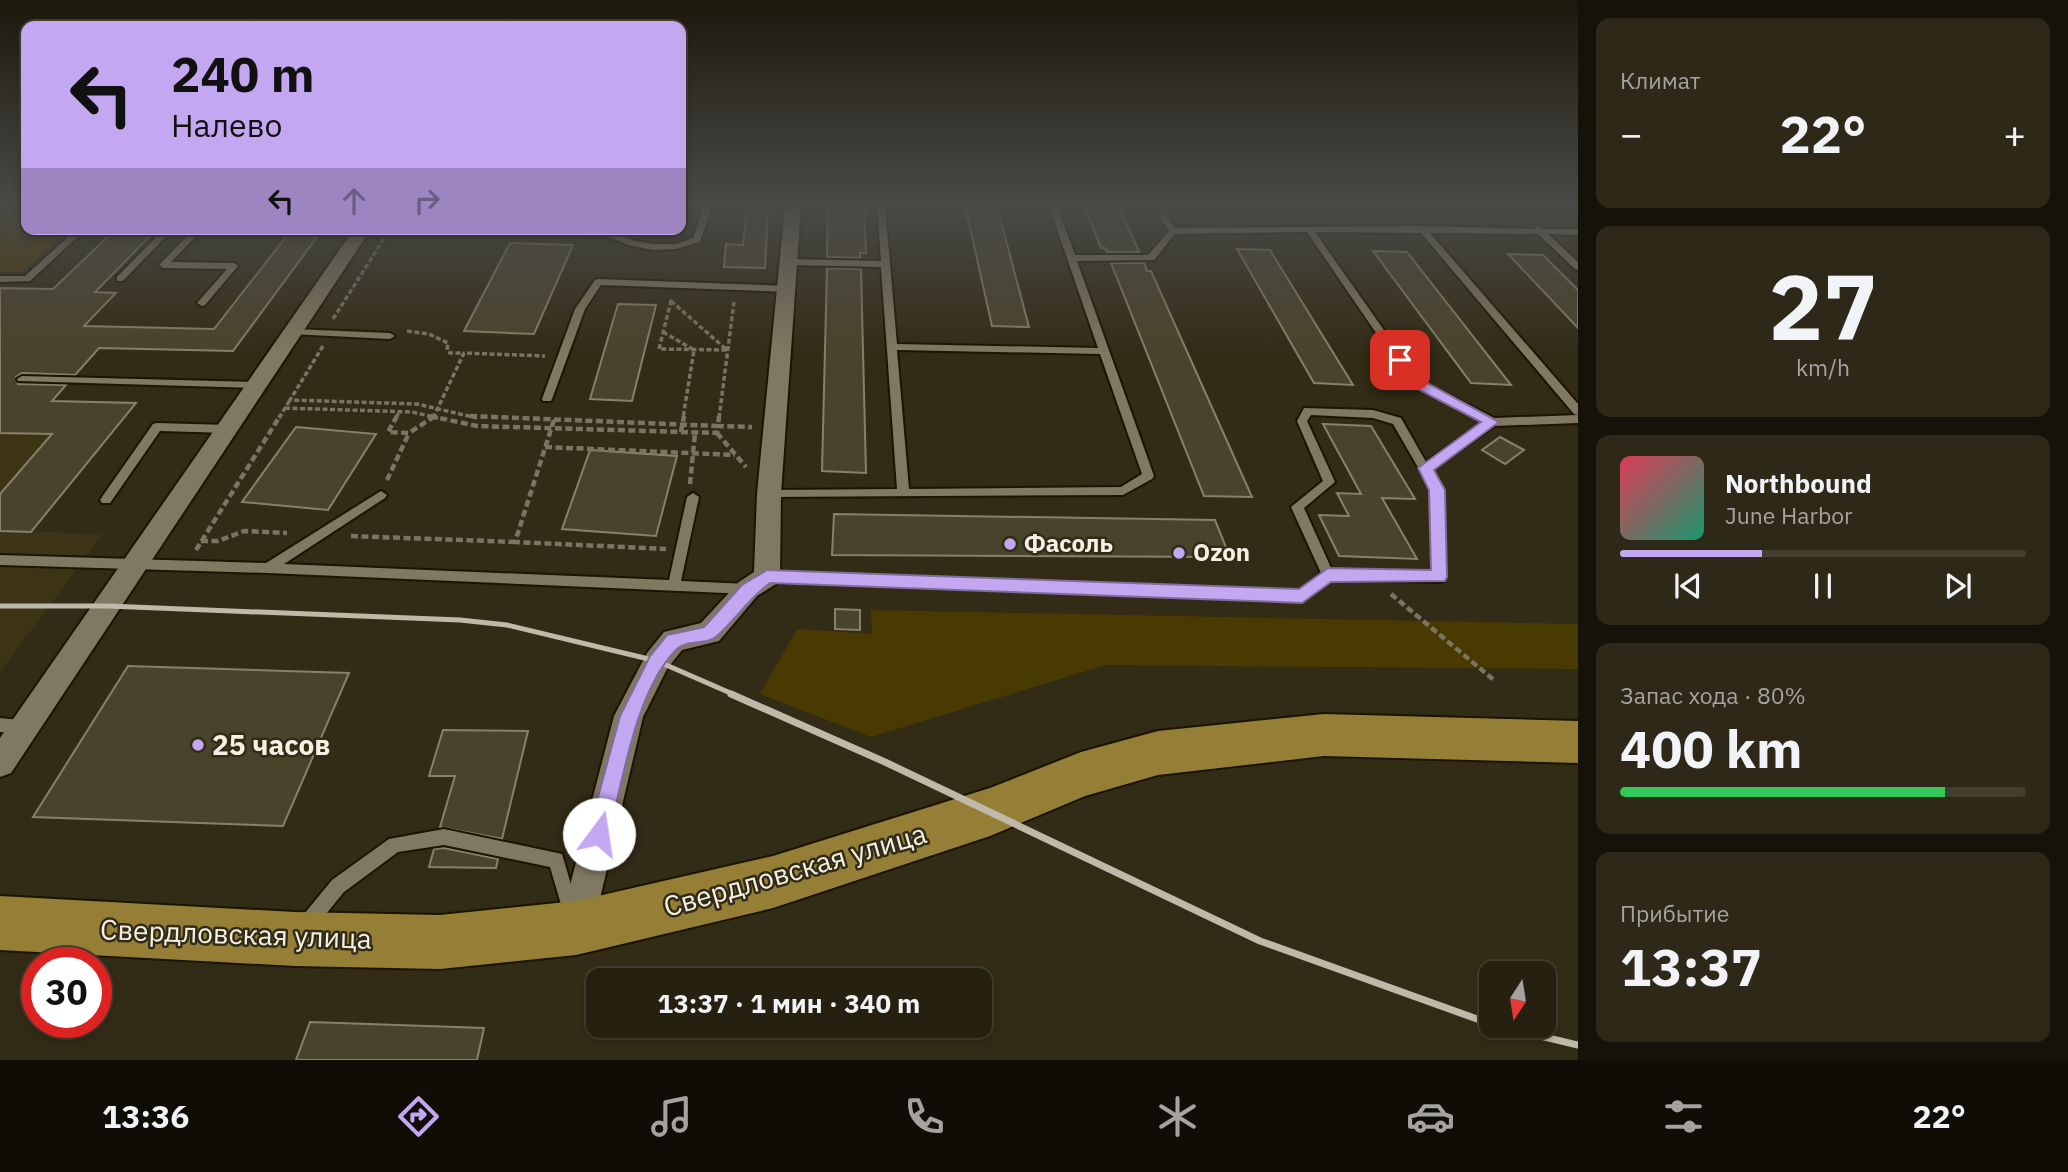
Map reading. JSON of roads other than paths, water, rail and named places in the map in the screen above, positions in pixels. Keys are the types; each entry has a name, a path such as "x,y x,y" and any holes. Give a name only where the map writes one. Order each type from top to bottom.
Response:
{"highway":[{"name":"Свердловская улица","path":"0,923 295,939 440,942 576,928 773,882 990,813 1081,775 1158,753 1324,735 1571,745"}],"street":[{"path":"0,763 345,255"},
{"path":"576,928 629,716 657,662 674,640 709,633 758,583 769,494 790,255"}],"lane":[{"path":"0,279 27,279 53,255"},
{"path":"120,279 143,255"},
{"path":"173,255 163,265 234,266 202,303"},
{"path":"884,255 903,491"},
{"path":"769,494 1123,491 1148,476 1072,258 1151,258 1153,255"},
{"path":"1327,255 1415,382 1492,422 1578,419"},
{"path":"1445,255 1578,411"},
{"path":"790,262 884,264"},
{"path":"547,399 580,309 598,282 788,289"},
{"path":"294,332 390,336"},
{"path":"891,347 1104,351"},
{"path":"22,379 259,385"},
{"path":"0,560 674,585 758,583 1302,596 1328,575 1371,578 1439,577 1437,490 1397,421 1373,414 1308,411 1302,421 1329,482 1297,507 1328,575"},
{"path":"1426,468 1492,422"},
{"path":"106,500 157,427 228,429"},
{"path":"268,568 381,495"},
{"path":"674,585 693,497"},
{"path":"0,725 25,726"},
{"path":"295,939 338,886 395,845 444,837 556,860 576,928"}],"railway":[{"path":"0,606 108,606 460,620 507,625 657,661 735,695"},
{"path":"731,694 885,762 1260,941 1479,1020"},
{"path":"1549,1038 1578,1045"}],"place":[{"name":"Фасоль","path":"1010,544"},
{"name":"Ozon","path":"1179,553"},
{"name":"25 часов","path":"198,745"}]}
